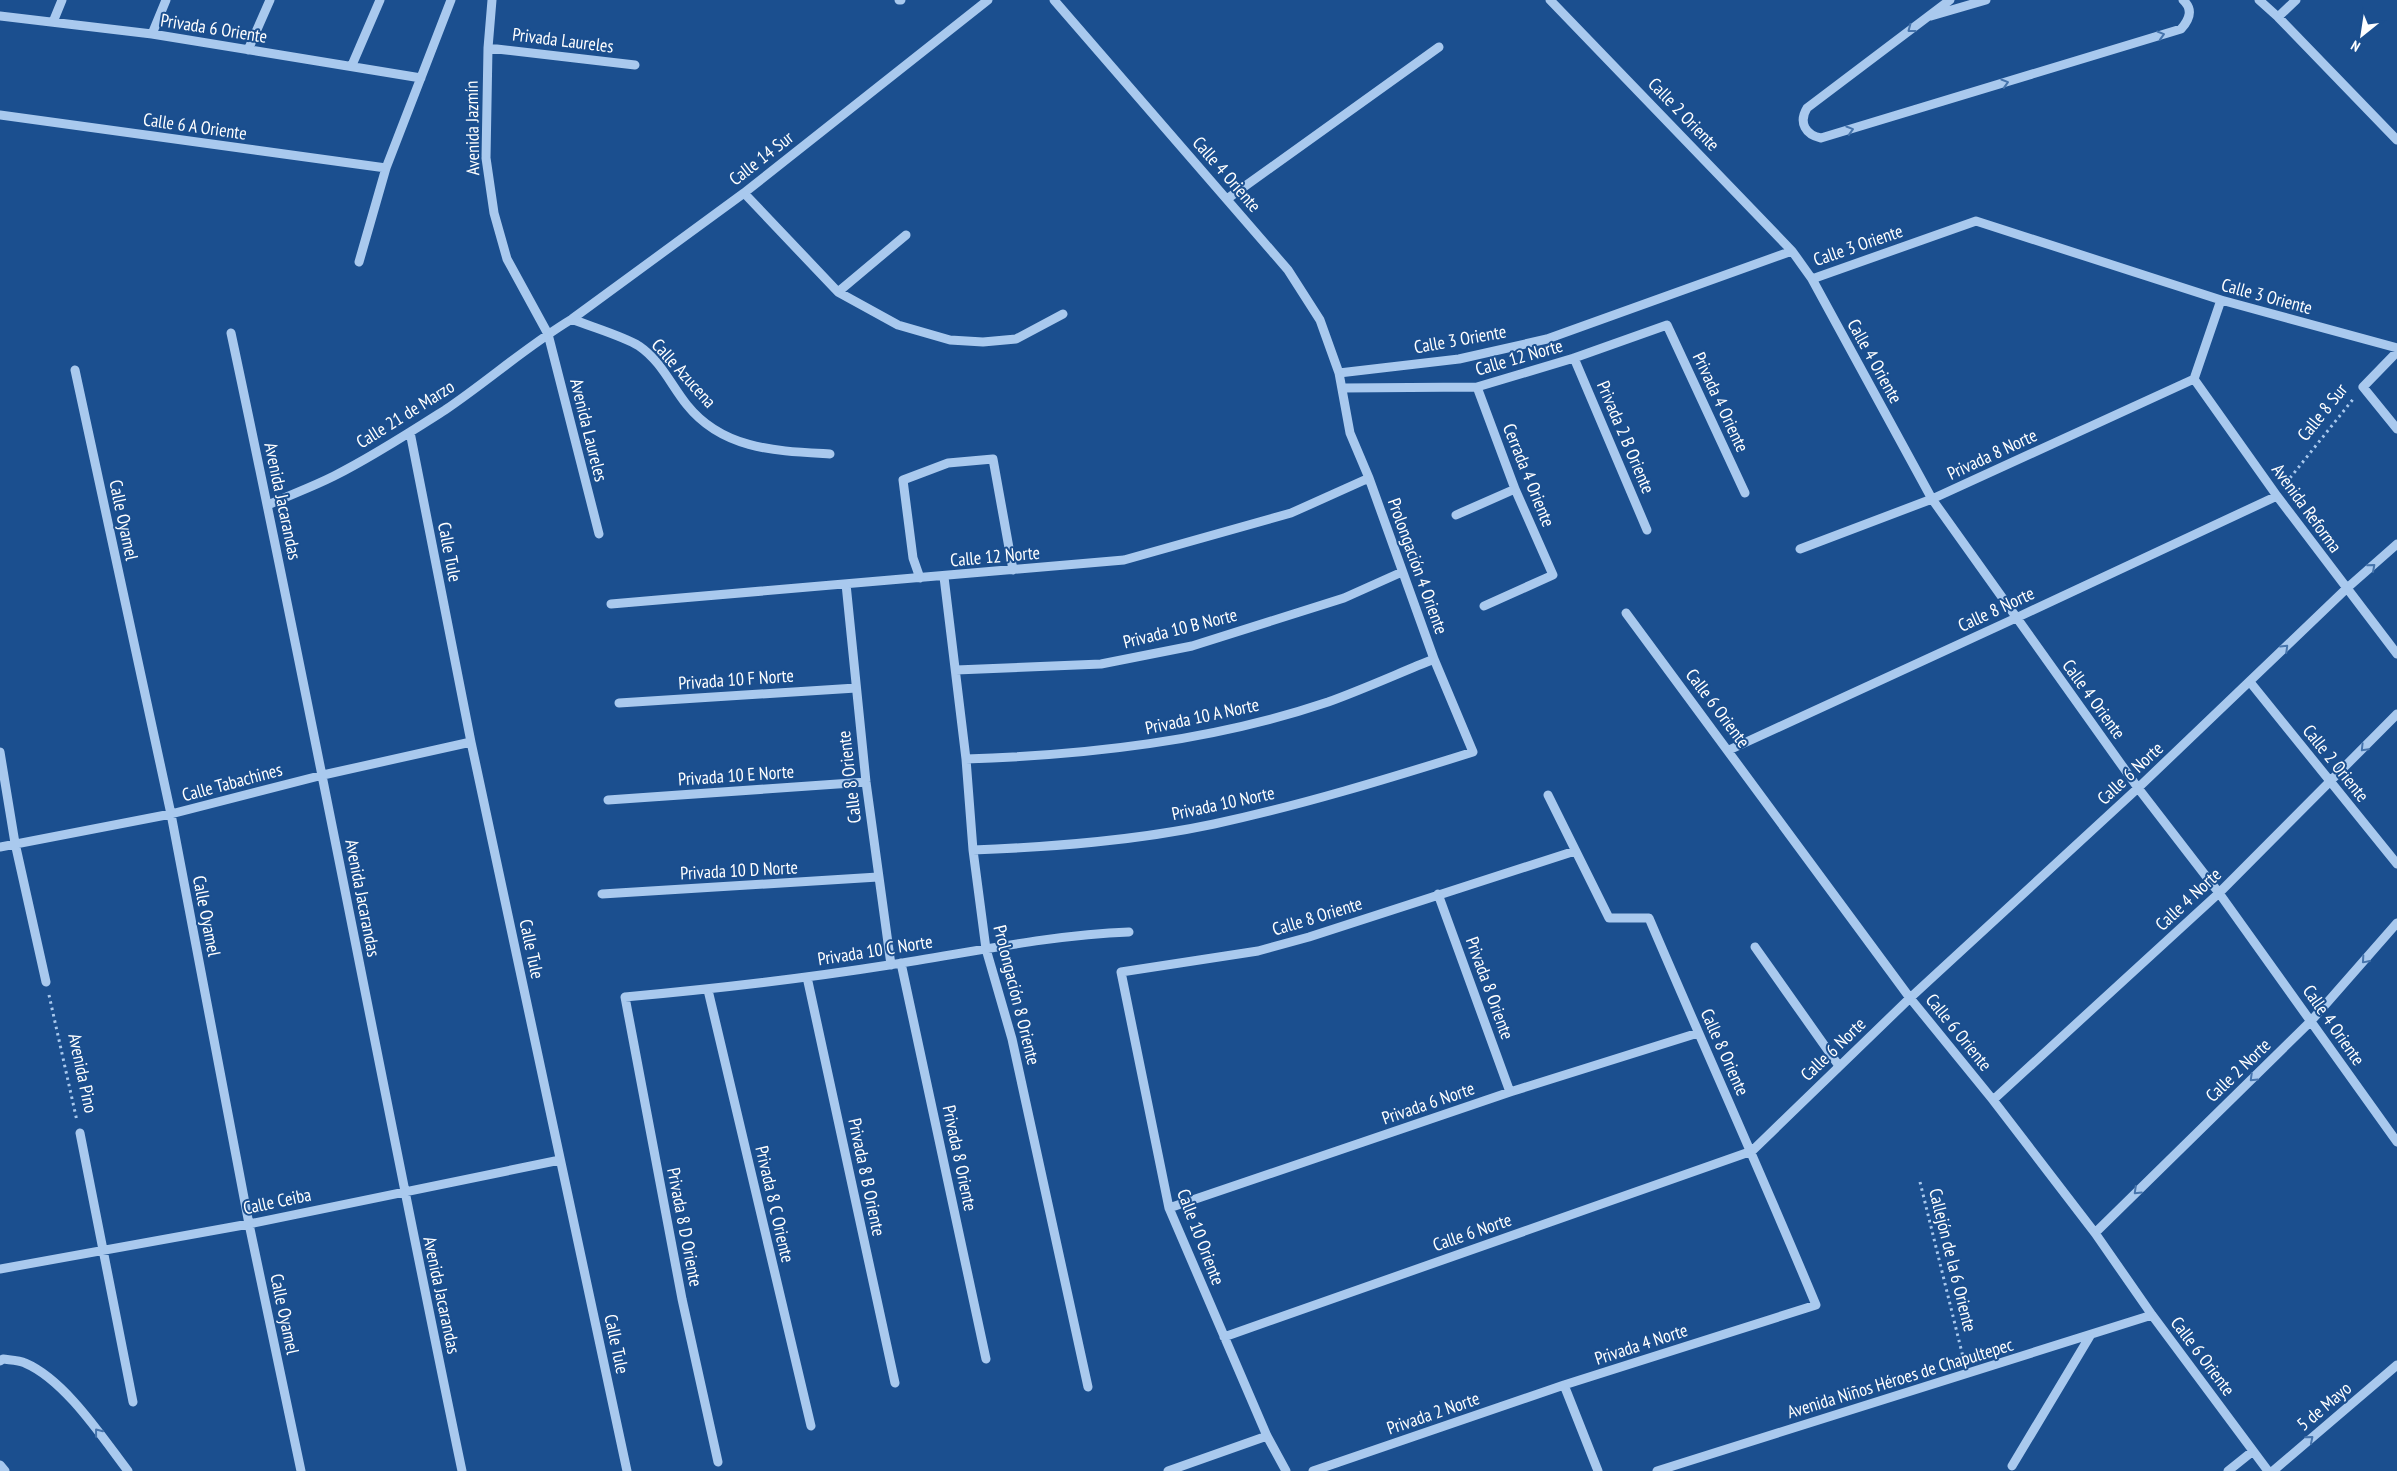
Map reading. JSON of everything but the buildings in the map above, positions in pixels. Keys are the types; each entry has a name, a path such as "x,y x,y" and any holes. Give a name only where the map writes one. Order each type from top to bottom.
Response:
{"street":[{"path":"53,22 62,0"},
{"path":"152,34 166,0"},
{"path":"248,50 270,0"},
{"path":"352,65 380,0"},
{"path":"359,262 386,168 451,0"},
{"name":"Avenida Jazmín","path":"492,0 488,48 486,158 494,214 507,259 548,334"},
{"name":"Calle 14 Sur","path":"548,334 572,319 744,193 988,0"},
{"name":"Calle 4 Oriente","path":"1054,0 1288,270 1320,320 1343,388"},
{"name":"Calle 2 Oriente","path":"1550,0 1792,251"},
{"path":"1950,0 1807,108 1802,119 1805,129 1810,134 1821,138 2181,29 2189,18 2188,2"},
{"path":"1924,18 1986,0"},
{"path":"2259,0 2393,129 2397,140"},
{"path":"2278,17 2296,0"},
{"name":"Privada 6 Oriente","path":"0,16 152,34 352,65 421,78"},
{"path":"1227,199 1439,47"},
{"name":"Privada Laureles","path":"488,48 635,65"},
{"name":"Calle 6 A Oriente","path":"0,115 386,168"},
{"path":"744,193 838,292 898,325 950,340 983,342 1016,339 1062,314"},
{"name":"Calle 3 Oriente","path":"1339,372 1459,359 1546,339 1792,251 1812,279 1976,221 2221,300 2397,350"},
{"path":"838,292 906,235"},
{"name":"Calle 4 Oriente","path":"1812,279 1932,499 2138,788 2219,893 2397,1142"},
{"path":"2194,379 2221,300"},
{"name":"Calle Azucena","path":"572,319 638,346 657,362 688,406 723,436 772,451 830,454"},
{"name":"Calle 12 Norte","path":"1343,388 1477,387 1574,358 1668,325"},
{"name":"Privada 4 Oriente","path":"1668,325 1745,493"},
{"name":"Avenida Jacarandas","path":"230,332 268,505 323,775 404,1191 462,1471"},
{"name":"Calle 21 de Marzo","path":"268,505 333,476 410,432 498,373 548,334"},
{"name":"Avenida Laureles","path":"548,334 599,534"},
{"name":"Calle 8 Sur","path":"2363,387 2397,350"},
{"name":"Privada 2 B Oriente","path":"1574,358 1647,530"},
{"name":"Calle Oyamel","path":"75,370 172,814 250,1224 301,1471"},
{"name":"Privada 8 Norte","path":"1800,550 1932,499 2194,379"},
{"name":"Avenida Reforma","path":"2194,379 2277,496 2397,654"},
{"name":"Cerrada 4 Oriente","path":"1477,387 1515,489 1553,575 1484,606"},
{"path":"2363,387 2397,429"},
{"name":"Prolongación 4 Oriente","path":"1343,388 1350,433 1369,478 1434,660 1473,752"},
{"name":"Calle Tule","path":"410,432 471,742 627,1471"},
{"path":"920,578 913,558 903,480 948,463 993,459 1013,570"},
{"name":"Calle 12 Norte","path":"611,604 1124,560 1291,513 1369,478"},
{"path":"1456,515 1515,489"},
{"name":"Calle 8 Norte","path":"1728,750 2277,496"},
{"name":"Calle 6 Norte","path":"1224,1337 1752,1151 1910,998 2138,788 2346,589 2397,544"},
{"name":"Privada 10 B Norte","path":"956,670 1101,664 1192,646 1344,598 1402,572"},
{"name":"Prolongación 8 Oriente","path":"944,576 966,759 973,850 986,949 1012,1038 1088,1387"},
{"name":"Calle 8 Oriente","path":"846,584 866,782 891,965"},
{"name":"Calle 6 Oriente","path":"1626,613 1910,998 1993,1100 2095,1233 2152,1315 2268,1471"},
{"name":"Privada 10 A Norte","path":"966,759 1092,752 1164,742 1240,726 1328,702 1434,660"},
{"name":"Calle 2 Oriente","path":"2250,682 2397,864"},
{"name":"Privada 10 F Norte","path":"619,704 856,688"},
{"name":"Calle 4 Norte","path":"1993,1100 2219,893 2397,714"},
{"name":"Calle Tabachines","path":"0,847 172,814 323,775 471,742"},
{"path":"0,752 16,844 46,982"},
{"name":"Privada 10 Norte","path":"973,850 1102,842 1213,824 1354,790 1473,752"},
{"name":"Privada 10 E Norte","path":"608,800 866,782"},
{"name":"Calle 8 Oriente","path":"1548,795 1609,918 1649,918 1698,1033 1752,1151 1816,1305"},
{"name":"Calle 8 Oriente","path":"1121,972 1258,951 1309,937 1575,851"},
{"name":"Privada 10 D Norte","path":"602,894 878,878"},
{"name":"Privada 8 Oriente","path":"1438,894 1510,1092"},
{"name":"Calle 2 Norte","path":"2095,1233 2311,1021 2397,923"},
{"name":"Privada 10 C Norte","path":"625,997 708,990 807,978 986,949 1107,933 1129,932"},
{"path":"1755,947 1839,1066"},
{"name":"Privada 8 Oriente","path":"901,963 986,1359"},
{"name":"Calle 10 Oriente","path":"1121,972 1169,1208 1267,1436 1286,1471"},
{"name":"Privada 8 B Oriente","path":"807,978 895,1383"},
{"name":"Privada 8 C Oriente","path":"708,990 811,1426"},
{"name":"Privada 8 D Oriente","path":"625,997 682,1299 718,1462"},
{"name":"Privada 6 Norte","path":"1169,1208 1510,1092 1698,1033"},
{"name":"Avenida Pino","path":"80,1134 133,1402"},
{"name":"Calle Ceiba","path":"0,1269 250,1224 560,1160"},
{"name":"Privada 4 Norte","path":"1564,1386 1816,1305"},
{"name":"Avenida Niños Héroes de Chapultepec","path":"1657,1471 2152,1315"},
{"path":"2012,1466 2090,1336"},
{"path":"0,1361 3,1359 25,1362 50,1379 77,1405 128,1471"},
{"name":"5 de Mayo","path":"2273,1471 2397,1365"},
{"path":"1564,1386 1598,1471"},
{"name":"Privada 2 Norte","path":"1313,1471 1564,1386"},
{"path":"1168,1471 1267,1436"},
{"path":"2228,1471 2253,1451"},
{"path":"0,1465 5,1471"}],"path":[{"name":"Calle 8 Sur","path":"2277,496 2363,387"},
{"name":"Avenida Pino","path":"46,982 80,1134"},
{"name":"Callejón de la 6 Oriente","path":"1920,1182 1967,1374"}]}
